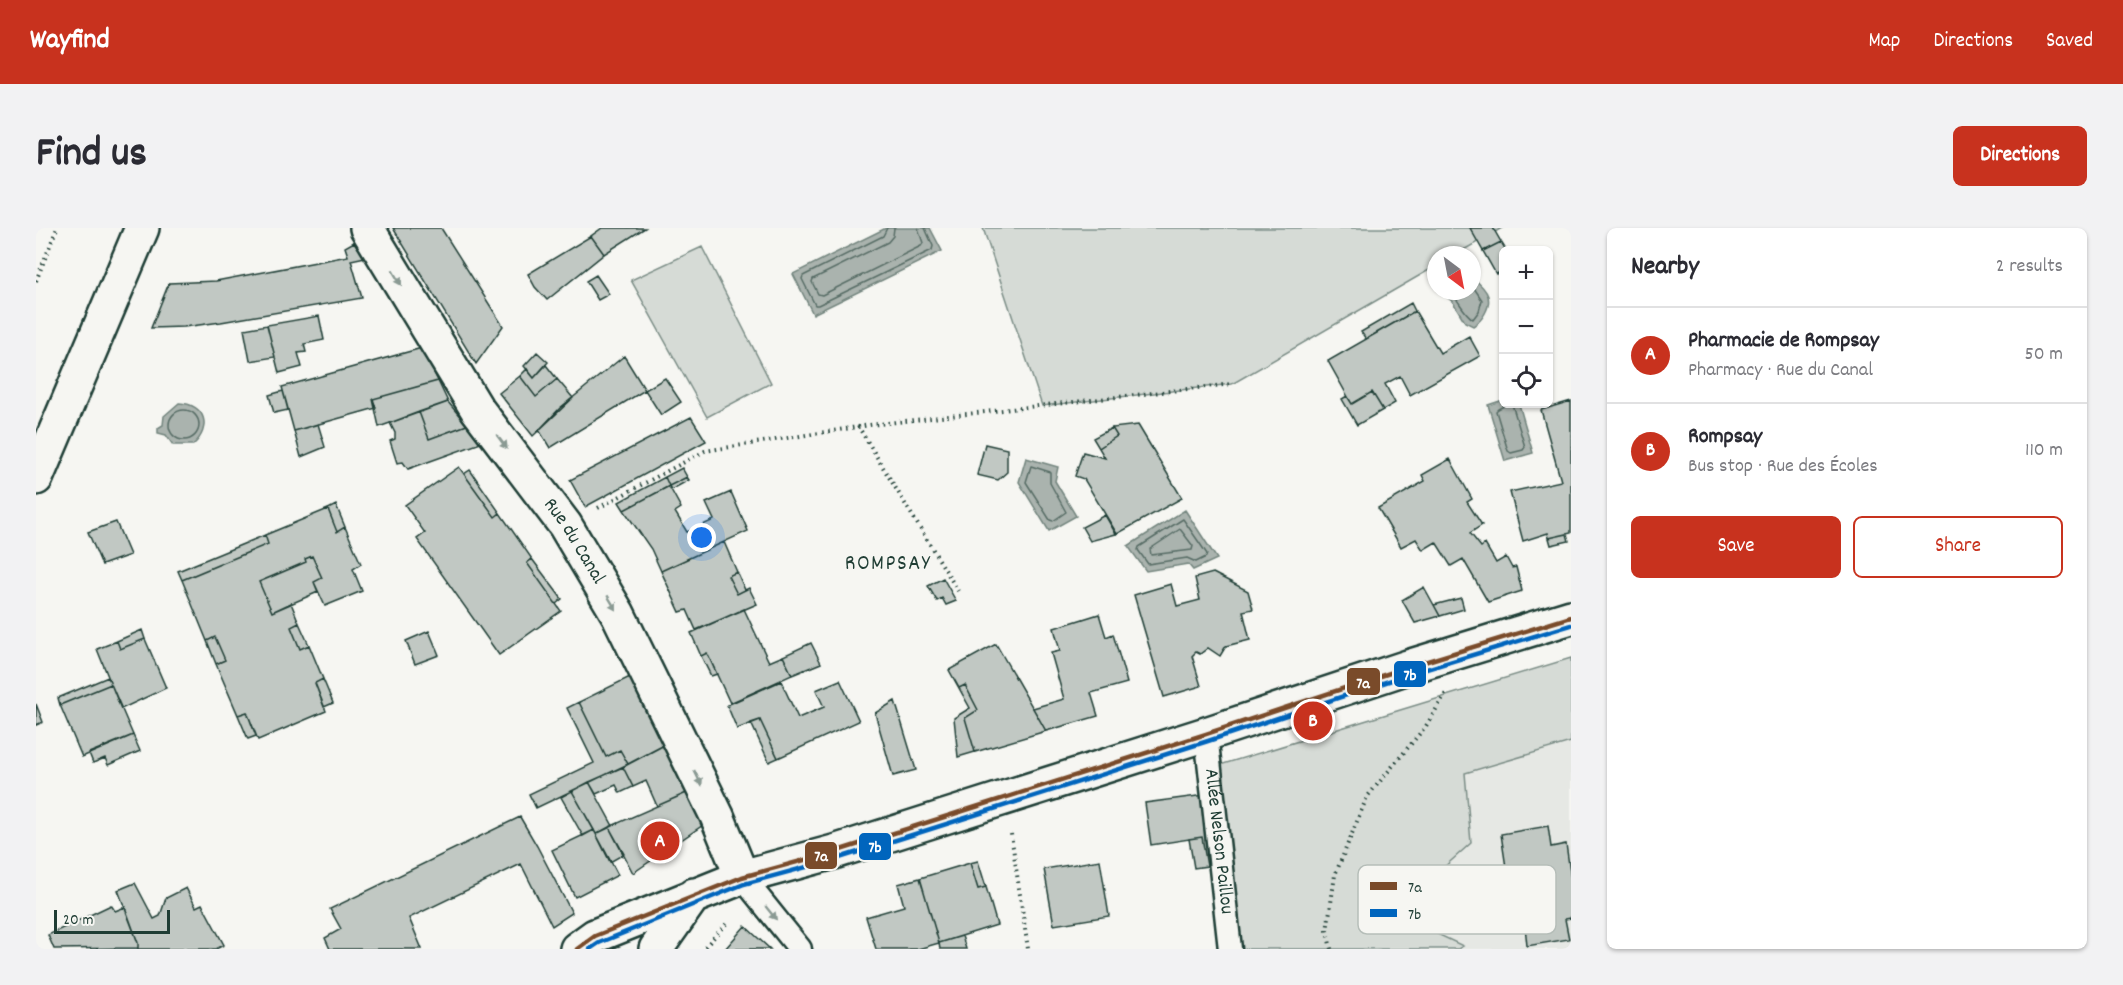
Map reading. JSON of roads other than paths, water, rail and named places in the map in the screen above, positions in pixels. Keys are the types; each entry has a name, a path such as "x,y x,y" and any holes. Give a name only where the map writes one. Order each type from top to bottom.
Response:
{"street":[{"path":"36,478 142,228"},
{"name":"Rue du Canal","path":"367,228 477,409 565,525 618,614 717,816 742,877"},
{"path":"577,949 595,936 742,877 834,852 1206,734 1444,655 1571,617"},
{"path":"656,949 694,895"}],"lane":[{"name":"Allée Nelson Paillou","path":"1206,734 1230,949"},
{"path":"742,877 800,949"}],"water":[{"path":"886,228 930,228 942,251 813,314 793,274"},
{"path":"1481,285 1489,300 1485,313 1473,326 1465,322 1450,300 1481,300"},
{"path":"1499,401 1499,408 1520,408 1533,453 1505,461 1488,405"},
{"path":"179,403 195,408 203,418 203,431 193,445 173,445 166,435 158,433 158,428 163,425 164,416"},
{"path":"1026,458 1058,467 1055,481 1076,516 1049,531 1019,482"},
{"path":"1185,510 1217,559 1193,570 1188,564 1146,571 1128,546"}],"place":[{"name":"Rompsay","path":"1313,721"},
{"name":"Pharmacie de Rompsay","path":"660,841"}],"district":[{"name":"ROMPSAY","path":"888,564"}]}
